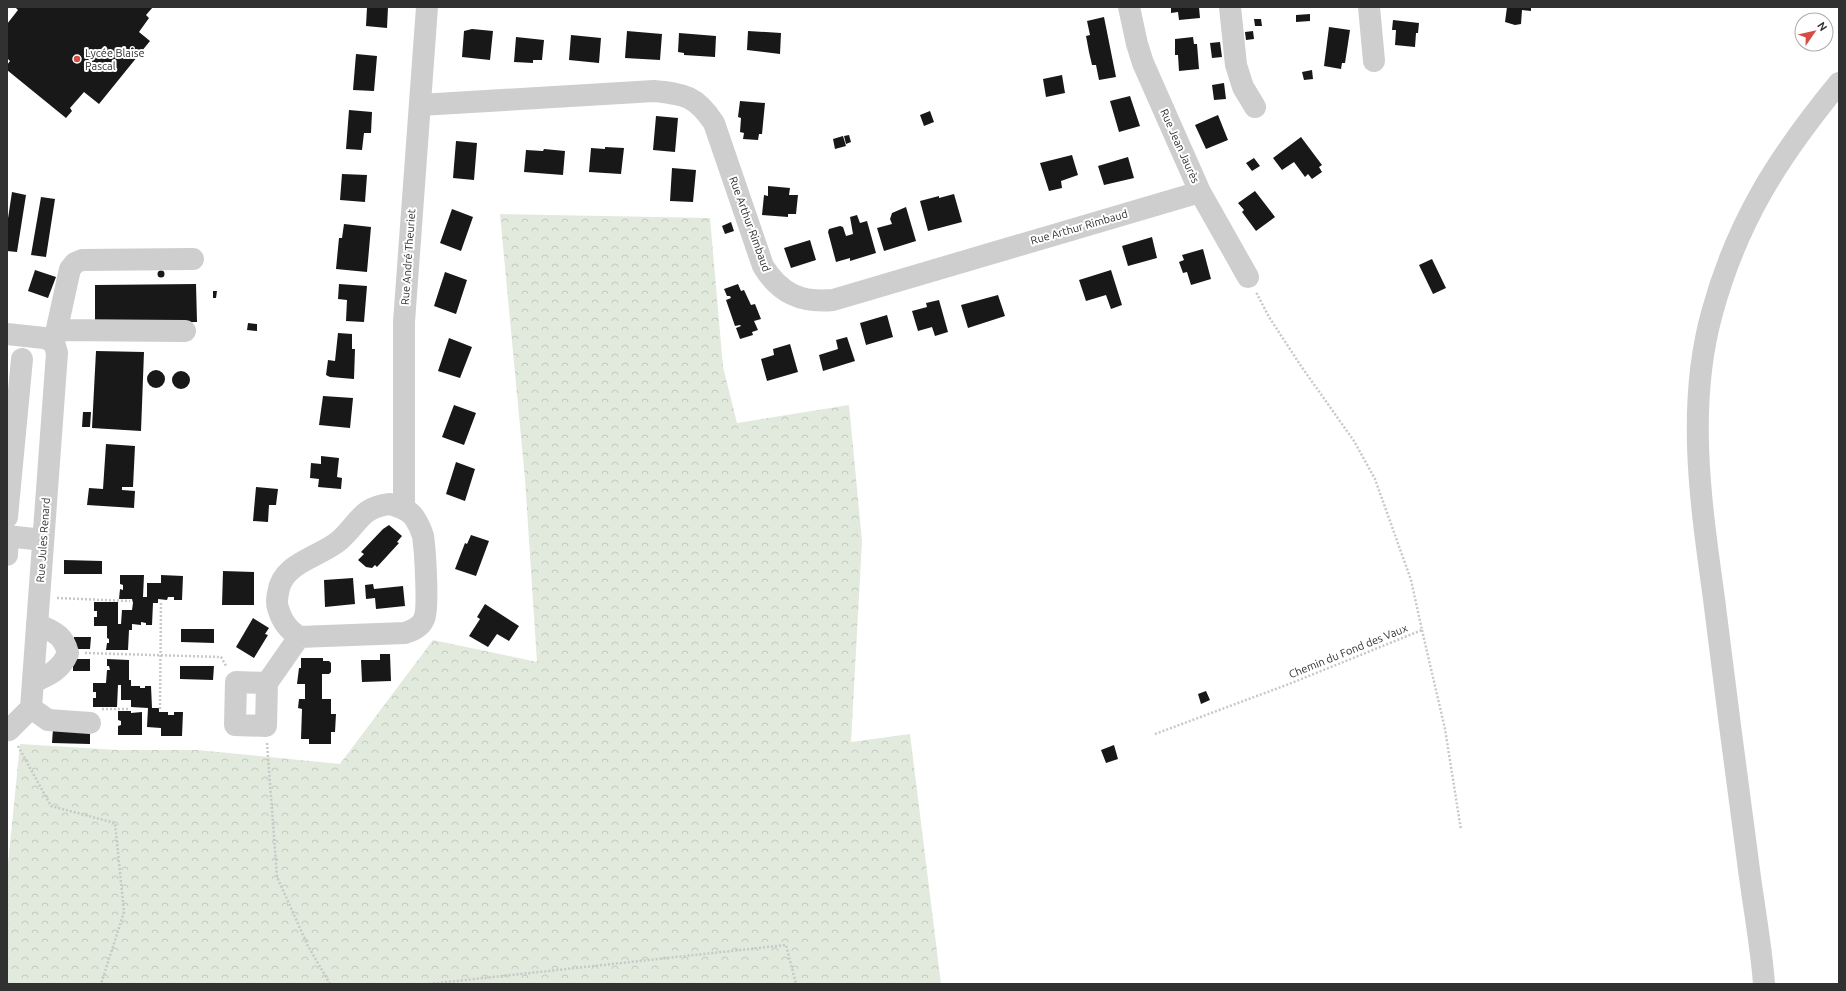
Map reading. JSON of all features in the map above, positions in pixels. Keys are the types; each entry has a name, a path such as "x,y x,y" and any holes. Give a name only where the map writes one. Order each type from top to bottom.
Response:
{"street":[{"name":"Rue André Theuriet","path":"404,508 404,322 427,7"},
{"name":"Rue Jean Jaurès","path":"1130,7 1137,44 1143,62 1200,192 1248,277"},
{"path":"1230,7 1236,65 1242,87 1255,107"},
{"path":"1369,7 1374,61"},
{"path":"1764,984 1704,524 1697,444 1698,406 1701,374 1711,314 1726,268 1741,232 1755,201 1782,156 1839,83"},
{"name":"Rue Arthur Rimbaud","path":"420,105 654,91 676,93 692,99 704,108 714,123 763,266 780,288 804,299 818,301 833,300 1200,192"},
{"path":"55,336 70,269 75,263 82,260 193,259"},
{"path":"7,334 44,338 55,336 185,331"},
{"name":"Rue Jules Renard","path":"32,708 43,540 58,353 55,336"},
{"path":"22,358 7,524 43,540"},
{"path":"390,504 404,508 413,515 419,525 423,537 427,607 424,620 417,628 406,633 299,637 289,630 280,618 276,603 279,586 285,573 297,564 321,553 340,540 365,513 377,505 390,504"},
{"path":"33,682 53,673 64,663 68,653 65,641 56,633 37,624"},
{"path":"267,683 236,682 235,725 266,726 267,683 299,637"},
{"path":"8,729 32,708 48,720 90,723"}],"path":[{"name":"Chemin du Fond des Vaux","path":"1155,734 1289,684 1422,630 1411,580 1375,479 1354,441 1301,366 1269,317 1248,277"},
{"path":"39,597 130,601"},
{"path":"160,709 161,602"},
{"path":"1422,630 1445,729 1461,830"},
{"path":"68,653 221,657 236,682"},
{"path":"266,726 277,877 308,946 330,984"},
{"path":"8,729 51,806 115,824 124,912 101,984"},
{"path":"428,984 786,945 796,984"}],"green space":[{"path":"500,214 710,218 723,367 737,423 849,405 862,541 851,742 910,734 941,984 7,984 7,874 20,744 118,750 198,750 340,764 433,640 537,662 525,479"}],"building":[{"name":"Lycée Blaise Pascal","path":"15,7 153,7 146,15 149,18 139,32 150,41 99,104 84,92 70,108 72,111 66,118 7,70 7,65 10,61 7,58 7,24 18,10"},
{"path":"367,7 388,7 387,28 366,26"},
{"path":"1171,7 1199,7 1200,18 1179,20 1178,12 1171,13"},
{"path":"1507,7 1531,7 1531,11 1522,10 1521,24 1515,25 1505,22"},
{"path":"1310,14 1310,21 1296,22 1296,15"},
{"path":"1104,17 1116,77 1099,80 1096,65 1092,65 1089,52 1086,36 1090,35 1087,21"},
{"path":"1254,19 1261,19 1262,26 1255,26"},
{"path":"1393,20 1419,23 1418,33 1416,33 1415,47 1395,45 1396,30 1392,30"},
{"path":"1329,27 1350,30 1345,63 1342,63 1341,69 1324,66"},
{"path":"472,29 493,31 490,60 462,57 464,31"},
{"path":"627,31 662,34 660,60 625,58"},
{"path":"748,31 781,33 780,54 747,50"},
{"path":"1253,31 1254,39 1246,40 1245,32"},
{"path":"679,33 716,36 715,57 684,55 684,53 678,52"},
{"path":"571,35 601,38 599,63 569,60"},
{"path":"516,37 544,40 542,60 533,60 533,63 514,62"},
{"path":"1193,37 1194,44 1197,44 1199,69 1179,71 1178,55 1175,55 1175,39"},
{"path":"1220,42 1222,57 1212,58 1210,43"},
{"path":"356,54 377,56 374,91 353,90"},
{"path":"1312,70 1313,79 1304,80 1302,72"},
{"path":"1062,75 1065,93 1046,97 1043,79"},
{"path":"1224,83 1226,99 1214,100 1212,85"},
{"path":"1130,96 1140,126 1119,132 1110,101"},
{"path":"740,101 765,103 762,134 759,134 758,140 743,139 744,133 740,132 741,118 738,117"},
{"path":"349,110 372,112 371,133 364,133 362,150 346,149"},
{"path":"930,111 934,122 924,126 920,115"},
{"path":"1218,115 1228,140 1206,149 1195,125"},
{"path":"656,116 678,118 675,152 653,150"},
{"path":"849,135 851,142 846,144 844,136"},
{"path":"843,136 846,146 835,149 833,139"},
{"path":"1301,137 1322,165 1319,167 1322,172 1312,179 1308,174 1305,177 1294,162 1282,170 1273,158"},
{"path":"456,141 477,143 474,180 453,178"},
{"path":"605,147 624,148 621,174 589,172 591,148 605,149"},
{"path":"544,149 565,151 563,175 524,172 526,150 543,151"},
{"path":"1072,155 1078,175 1061,181 1062,188 1049,191 1040,163"},
{"path":"1128,157 1134,178 1104,185 1098,166"},
{"path":"1254,158 1260,166 1252,171 1246,163"},
{"path":"672,168 696,170 693,202 670,201"},
{"path":"342,174 367,175 365,202 340,200"},
{"path":"768,186 790,188 789,195 798,195 796,214 788,214 788,217 762,215 764,195 768,196"},
{"path":"1255,191 1275,217 1256,231 1242,212 1244,210 1238,203"},
{"path":"12,192 26,195 17,252 7,251 7,225"},
{"path":"954,194 962,222 928,231 920,201"},
{"path":"41,197 55,199 46,257 31,255"},
{"path":"906,207 916,241 884,251 877,228 892,224 890,219 892,213"},
{"path":"452,209 473,217 461,251 440,243"},
{"path":"857,215 860,223 867,221 876,253 850,261 850,258 836,262 828,232 829,229 840,226 843,227 846,236 853,234 850,217"},
{"path":"731,222 734,231 725,234 722,226"},
{"path":"344,224 371,227 367,272 336,269 339,238 342,238"},
{"path":"1152,237 1157,258 1128,266 1122,246"},
{"path":"810,240 816,260 791,268 784,248"},
{"path":"1203,249 1211,279 1191,285 1187,272 1183,273 1179,262 1184,260 1182,255"},
{"path":"1432,259 1446,288 1433,294 1419,265"},
{"path":"35,270 56,277 48,298 28,291"},
{"path":"1111,270 1122,305 1111,309 1106,295 1086,301 1079,280"},
{"path":"161,271 164,274 161,277 158,274"},
{"path":"445,272 467,280 456,314 434,306"},
{"path":"196,284 197,322 95,324 95,285"},
{"path":"339,284 367,286 364,322 346,321 347,300 338,299"},
{"path":"738,284 741,291 744,290 751,305 755,304 761,319 754,321 758,330 752,332 753,335 740,339 736,328 741,326 735,326 726,300 731,298 730,296 727,296 724,289"},
{"path":"213,291 217,291 216,298 213,298"},
{"path":"998,295 1005,316 968,328 961,305"},
{"path":"939,300 948,332 935,336 932,327 918,331 912,311 927,307 926,303"},
{"path":"887,315 893,337 866,345 860,323"},
{"path":"248,323 257,324 257,331 247,330"},
{"path":"338,333 352,334 352,349 355,349 354,379 330,377 326,375 328,360 335,361"},
{"path":"847,337 855,361 823,371 819,355 838,349 836,340"},
{"path":"449,338 472,347 460,378 438,371"},
{"path":"790,344 798,372 767,381 761,359 774,355 773,349"},
{"path":"96,351 144,352 141,431 92,428"},
{"path":"152,370 160,370 165,375 163,386 160,388 152,388 147,383 147,375"},
{"path":"177,371 185,371 190,376 188,387 185,389 177,389 172,384 172,376"},
{"path":"323,396 353,398 350,428 319,425"},
{"path":"454,405 476,413 464,445 442,437"},
{"path":"83,412 91,412 90,427 82,427"},
{"path":"106,444 135,446 133,487 122,487 122,490 135,491 134,508 87,505 89,488 103,489"},
{"path":"321,456 339,458 337,477 342,478 341,489 318,487 319,479 310,478 311,463 321,464"},
{"path":"456,462 475,469 465,501 446,494"},
{"path":"256,487 278,489 276,505 269,505 268,522 253,521"},
{"path":"389,525 402,536 397,542 399,543 377,567 375,565 372,568 366,567 358,560 364,554 361,552 383,529"},
{"path":"471,535 489,541 476,576 455,569 465,543 467,544"},
{"path":"64,560 102,561 102,574 64,574"},
{"path":"223,571 254,572 254,605 222,605"},
{"path":"120,575 144,575 143,597 147,597 147,583 161,583 161,575 183,576 182,600 174,600 174,597 168,597 167,600 158,599 158,603 153,603 152,625 146,625 146,623 141,622 141,625 132,624 132,630 129,630 128,650 106,650 107,643 109,643 109,639 107,638 107,626 94,626 94,617 97,617 97,611 94,611 94,602 118,602 118,624 121,624 122,610 132,610 133,603 132,599 119,599 120,589 123,590 123,585 120,584"},
{"path":"353,578 355,604 325,607 324,580"},
{"path":"373,584 374,589 403,586 405,606 376,609 375,598 366,599 365,585"},
{"path":"485,604 519,626 509,641 497,634 488,647 469,636 480,619 477,617"},
{"path":"253,618 269,628 265,634 268,635 254,658 236,647"},
{"path":"181,629 214,629 214,643 181,642"},
{"path":"74,637 91,637 90,649 73,649"},
{"path":"380,654 390,654 391,681 362,682 361,660 380,660"},
{"path":"301,658 323,658 323,661 329,661 331,663 331,672 329,674 322,674 322,699 331,699 331,714 336,714 335,732 331,732 331,744 309,744 309,739 301,739 302,709 298,708 299,699 305,699 305,684 297,684 299,668 301,668"},
{"path":"73,659 90,659 90,671 73,671"},
{"path":"107,659 129,660 129,680 131,680 131,686 140,686 140,688 145,688 145,686 151,686 152,708 159,708 159,712 168,712 168,715 174,715 174,712 183,712 182,736 161,736 161,728 147,727 148,708 131,707 131,700 121,700 121,685 118,685 117,707 93,707 93,698 96,698 96,692 93,692 93,683 106,683 107,670 110,670 109,666 107,666"},
{"path":"180,666 214,666 213,680 180,679"},
{"path":"1206,691 1210,700 1201,704 1198,694"},
{"path":"118,711 131,711 131,713 142,712 142,735 118,735 118,726 121,725 121,721 118,720"},
{"path":"53,729 90,730 90,744 52,743"},
{"path":"1114,745 1118,759 1106,763 1101,750"}],"place":[{"name":"Lycée Blaise Pascal","path":"77,59"}]}
